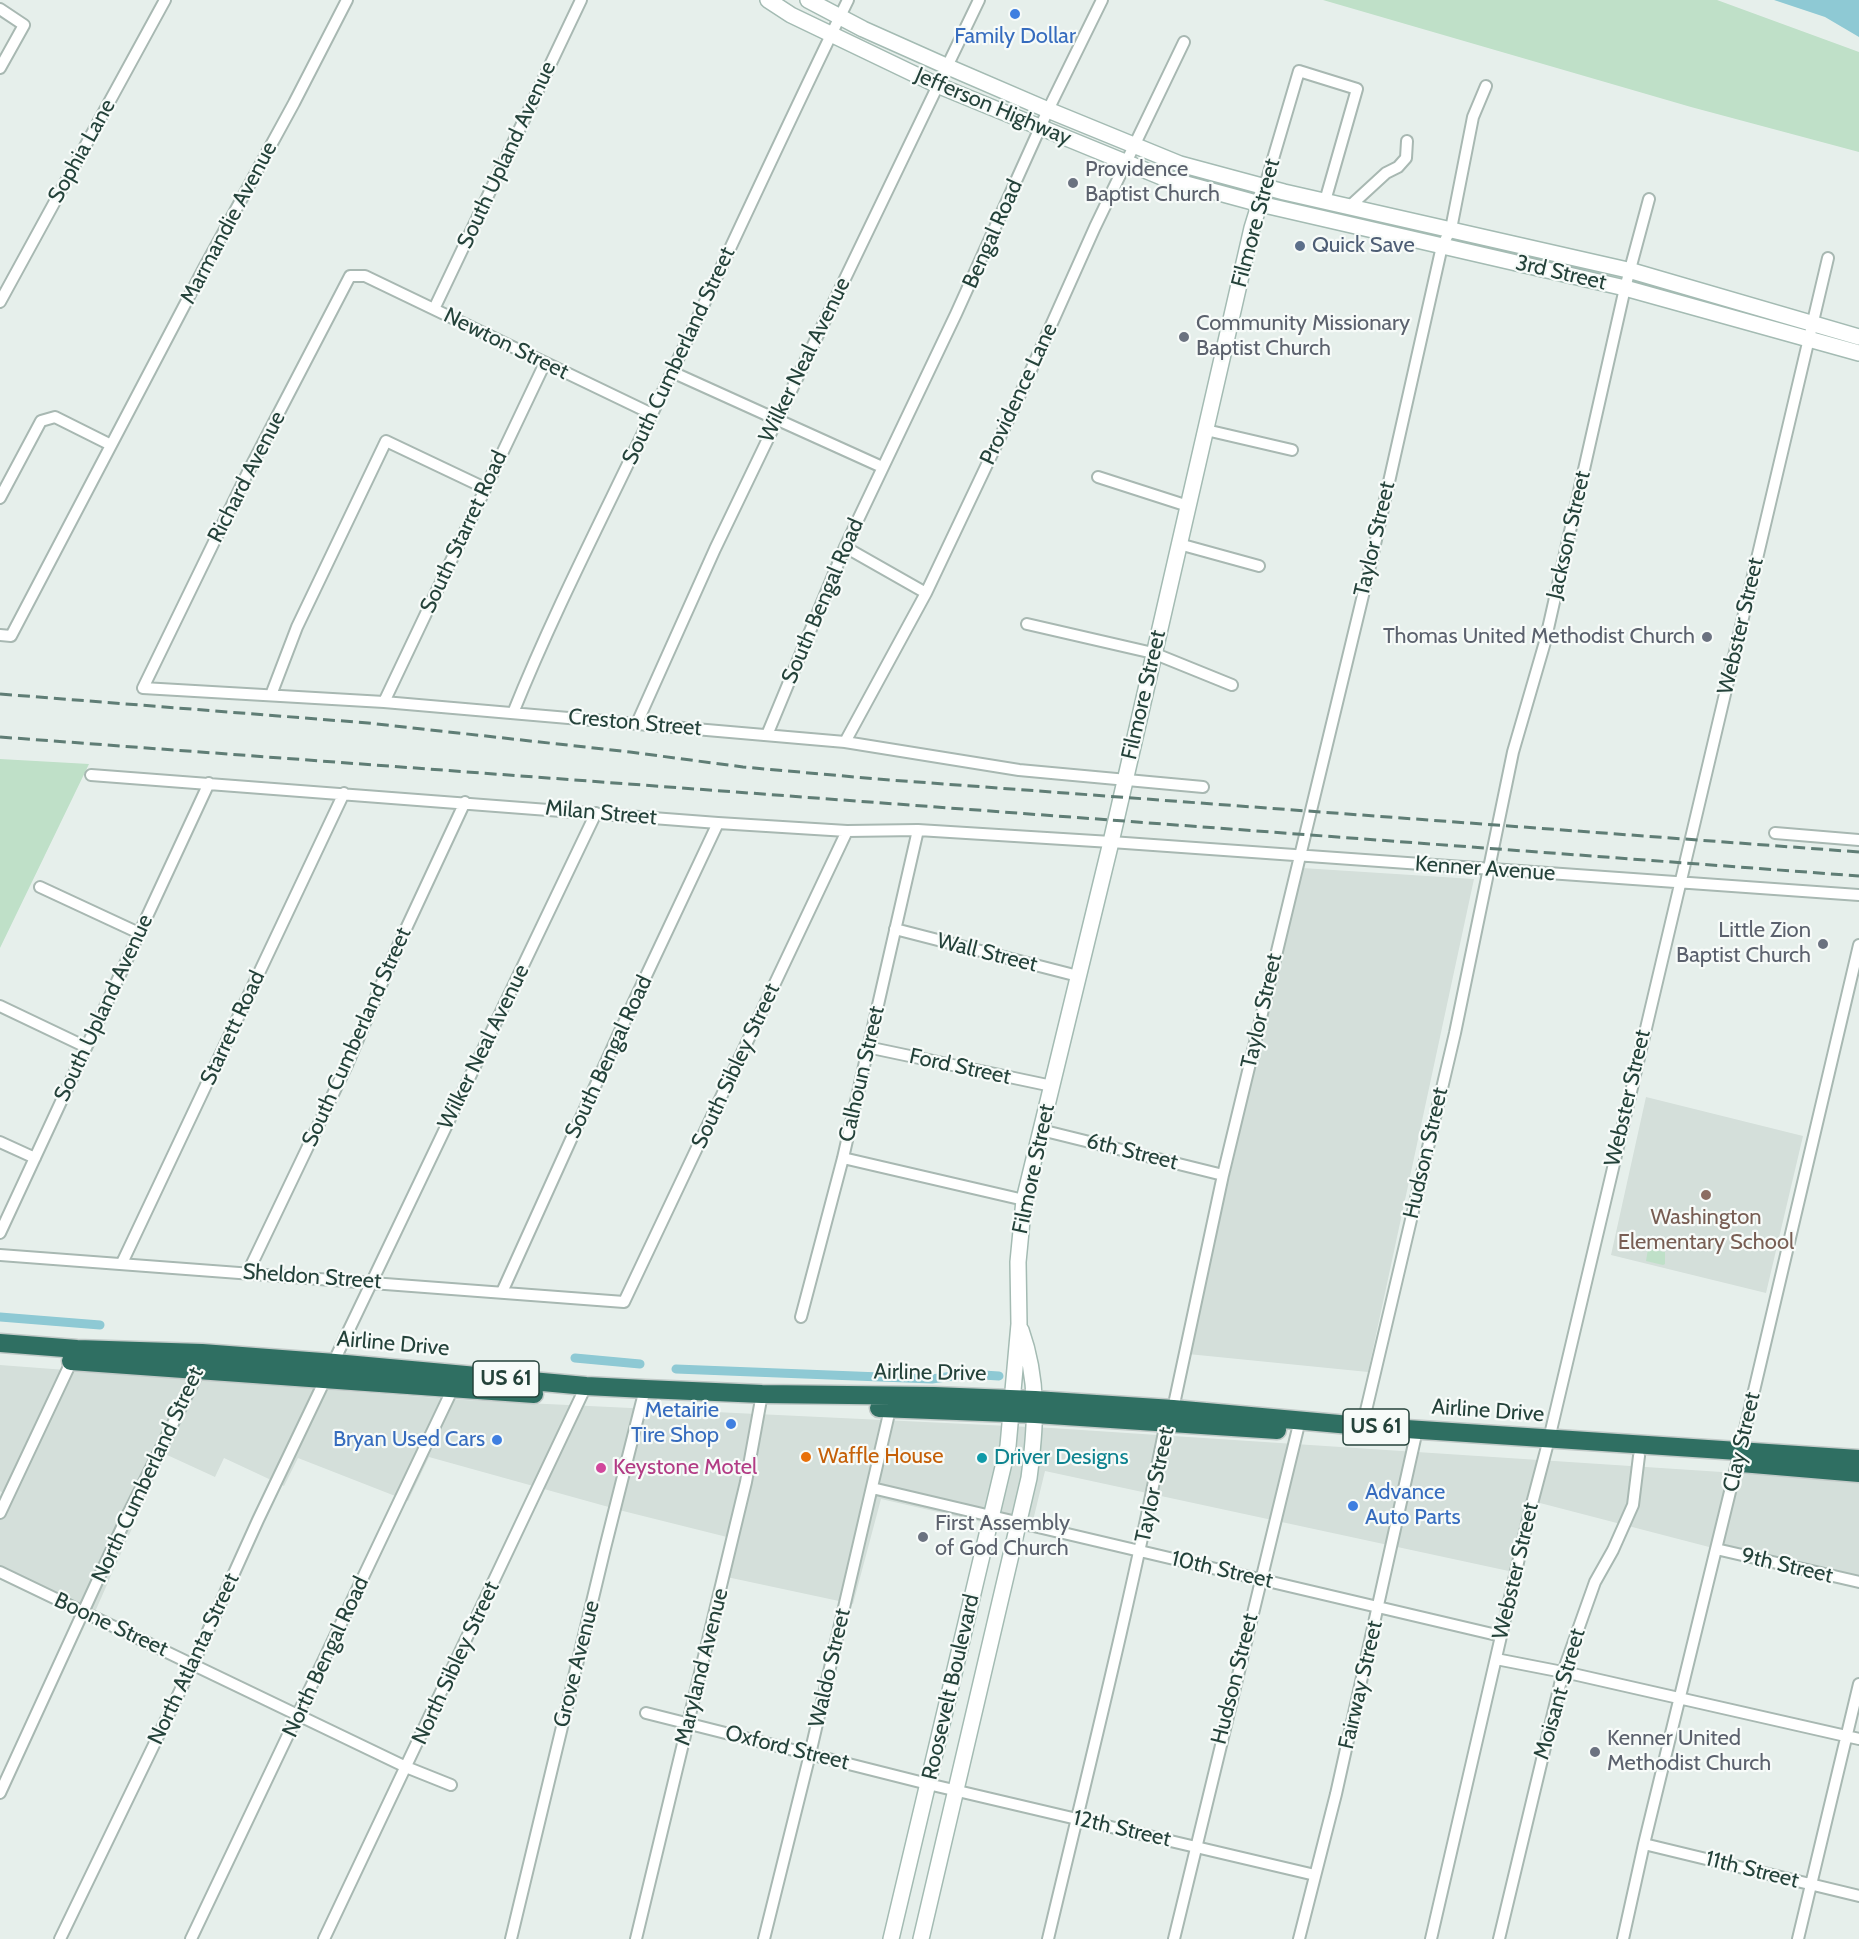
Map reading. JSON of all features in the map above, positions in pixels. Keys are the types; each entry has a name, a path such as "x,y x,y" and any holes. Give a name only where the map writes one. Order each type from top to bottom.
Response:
{"highway":[{"name":"Airline Drive","path":"0,1343 75,1355"},
{"name":"Airline Drive","path":"0,1355 75,1355 201,1361 584,1392 1035,1407 1738,1457 1859,1473"},
{"name":"Airline Drive","path":"1547,1444 1639,1456 1859,1459"}],"street":[{"name":"Sophia Lane","path":"0,302 165,0"},
{"name":"Marmandie Avenue","path":"0,635 11,636 347,0"},
{"name":"South Upland Avenue","path":"434,309 580,0"},
{"name":"Jefferson Highway","path":"768,0 791,15 937,85 1040,128 1164,177 1260,204"},
{"name":"Jefferson Highway","path":"808,0 946,66 1180,164 1265,186"},
{"name":"South Cumberland Street","path":"513,713 541,643 848,0"},
{"name":"Wilker Neal Avenue","path":"637,723 715,549 979,0"},
{"name":"Bengal Road","path":"882,467 956,314 1048,110 1102,0"},
{"path":"0,9 24,25 0,68"},
{"name":"Providence Lane","path":"845,741 926,593 1019,397 1125,163 1184,42"},
{"name":"Filmore Street","path":"1013,1406 1019,1324 1018,1262 1024,1200 1111,842 1153,653 1260,204 1299,71 1357,89 1325,201"},
{"name":"Taylor Street","path":"1048,1939 1141,1551 1223,1175 1371,562 1442,246 1451,229 1473,117 1486,87"},
{"path":"1349,207 1406,158 1407,141"},
{"name":"3rd Street","path":"1265,186 1631,271 1810,331 1859,353"},
{"name":"Jackson Street","path":"1488,870 1513,752 1545,642 1625,288 1649,199"},
{"name":"3rd Street","path":"1260,204 1810,331 1859,337"},
{"name":"Webster Street","path":"1431,1939 1679,881 1828,258"},
{"name":"Richard Avenue","path":"143,688 248,472 350,276 359,276"},
{"name":"Newton Street","path":"359,276 365,276 652,414"},
{"name":"South Starret Road","path":"384,702 545,363"},
{"path":"672,372 882,467"},
{"path":"0,498 41,421 56,417 111,445"},
{"path":"1206,430 1292,450"},
{"path":"271,695 297,627 387,441 485,488"},
{"name":"South Bengal Road","path":"767,735 845,547 882,467"},
{"path":"1098,477 1188,506"},
{"path":"1179,544 1259,566"},
{"path":"845,547 926,593"},
{"path":"1027,624 1153,653 1232,685"},
{"name":"Creston Street","path":"143,688 384,702 845,741 1019,770 1203,787"},
{"name":"Milan Street","path":"91,775 718,823 847,831 918,830 1111,842"},
{"name":"South Upland Avenue","path":"0,1233 209,783"},
{"name":"Starrett Road","path":"122,1263 344,793"},
{"name":"South Cumberland Street","path":"248,1272 347,1065 397,948 465,802"},
{"name":"Wilker Neal Avenue","path":"331,1371 596,813"},
{"name":"South Bengal Road","path":"502,1292 621,1029 718,823"},
{"name":"Calhoun Street","path":"801,1317 843,1158 918,830"},
{"name":"South Sibley Street","path":"624,1302 847,831"},
{"path":"1775,833 1859,840"},
{"name":"Kenner Avenue","path":"1111,842 1859,895"},
{"name":"Hudson Street","path":"1361,1431 1455,1033 1488,870"},
{"path":"40,887 138,933"},
{"name":"Wall Street","path":"895,929 1078,976"},
{"name":"Clay Street","path":"1623,1939 1859,945"},
{"path":"0,1006 86,1047"},
{"name":"Ford Street","path":"867,1047 1052,1086"},
{"name":"6th Street","path":"1041,1130 1223,1175"},
{"path":"0,1142 35,1158"},
{"path":"843,1158 1024,1200"},
{"name":"Sheldon Street","path":"0,1255 624,1302"},
{"name":"Filmore Street","path":"1019,1324 1031,1364 1035,1407"},
{"path":"0,1513 75,1355"},
{"name":"North Cumberland Street","path":"0,1792 201,1361"},
{"name":"North Atlanta Street","path":"60,1939 331,1371"},
{"name":"North Bengal Road","path":"191,1939 455,1381"},
{"name":"North Sibley Street","path":"324,1939 584,1392"},
{"name":"Grove Avenue","path":"512,1939 644,1395"},
{"name":"Maryland Avenue","path":"636,1939 746,1482 762,1399"},
{"name":"Waldo Street","path":"764,1939 810,1754 891,1402"},
{"name":"Roosevelt Boulevard","path":"891,1939 1008,1446 1013,1406"},
{"name":"Roosevelt Boulevard","path":"921,1939 1020,1523 1029,1478 1035,1407"},
{"name":"Hudson Street","path":"1174,1939 1260,1578 1299,1426"},
{"name":"Fairway Street","path":"1299,1939 1379,1607 1417,1435"},
{"name":"Moisant Street","path":"1499,1939 1563,1672 1595,1582 1613,1550 1633,1505 1639,1456"},
{"name":"10th Street","path":"872,1488 1501,1636"},
{"name":"9th Street","path":"1716,1549 1859,1582"},
{"name":"Boone Street","path":"0,1572 406,1767 451,1785"},
{"path":"1496,1659 1859,1739"},
{"path":"1798,1939 1859,1684"},
{"name":"Oxford Street","path":"646,1713 928,1784"},
{"name":"12th Street","path":"928,1784 1315,1875"},
{"name":"11th Street","path":"1644,1845 1859,1896"}],"shaded area":[{"path":"1302,868 1474,879 1368,1372 1188,1354"},
{"name":"Washington Elementary School","path":"1646,1097 1803,1136 1766,1293 1611,1255"},
{"path":"0,1365 463,1400 1051,1428 1859,1481 1859,1586 1540,1503 1518,1573 1045,1471 1030,1533 881,1499 853,1604 722,1576 731,1538 623,1511 429,1457 408,1501 298,1458 284,1486 224,1458 215,1477 165,1454 90,1623 0,1579 0,1499 3,1493 0,1491"}],"green space":[{"path":"1323,0 1717,0 1859,52 1859,152 1691,107"},
{"path":"0,759 89,764 0,948"},
{"path":"1648,1249 1665,1252 1665,1264 1646,1261"}],"water":[{"path":"1774,0 1859,0 1859,37 1825,17"}],"waterway":[{"path":"0,1317 100,1325"},
{"path":"575,1358 640,1364"},
{"path":"676,1369 932,1379 966,1374 999,1376"}],"railway":[{"path":"0,694 368,723 743,767 877,779 1859,852"},
{"path":"0,737 1859,876"}],"place":[{"name":"Family Dollar","path":"1015,14"},
{"name":"Providence Baptist Church","path":"1073,183"},
{"name":"Quick Save","path":"1300,246"},
{"name":"Community Missionary Baptist Church","path":"1184,337"},
{"name":"Thomas United Methodist Church","path":"1707,637"},
{"name":"Little Zion Baptist Church","path":"1823,944"},
{"name":"Washington Elementary School","path":"1706,1195"},
{"name":"Metairie Tire Shop","path":"731,1424"},
{"name":"Bryan Used Cars","path":"497,1440"},
{"name":"Waffle House","path":"806,1457"},
{"name":"Driver Designs","path":"982,1458"},
{"name":"Keystone Motel","path":"601,1468"},
{"name":"Advance Auto Parts","path":"1353,1506"},
{"name":"First Assembly of God Church","path":"923,1537"},
{"name":"Kenner United Methodist Church","path":"1595,1752"}]}
